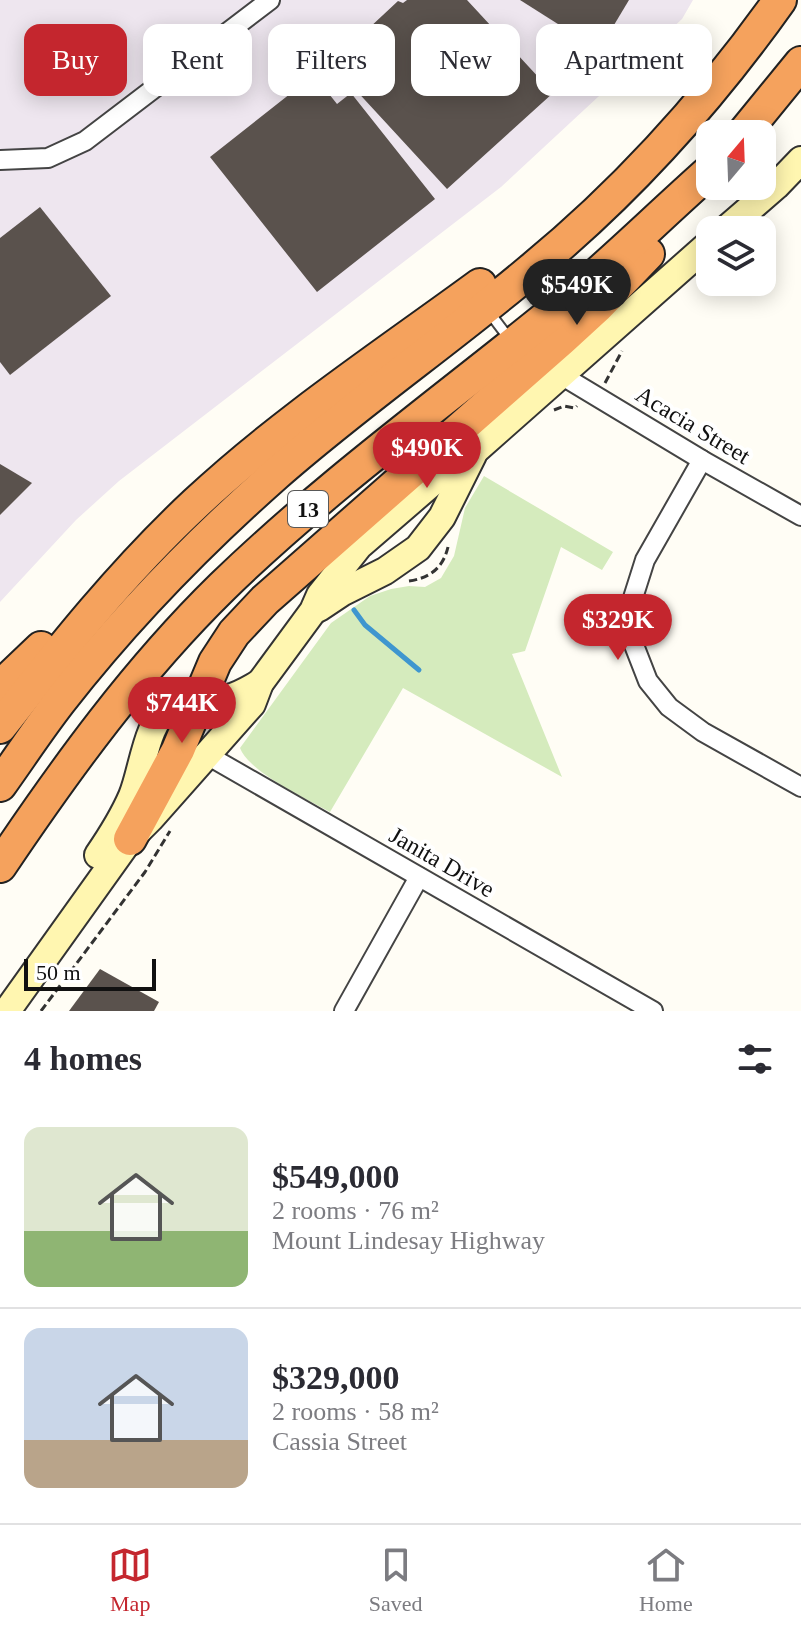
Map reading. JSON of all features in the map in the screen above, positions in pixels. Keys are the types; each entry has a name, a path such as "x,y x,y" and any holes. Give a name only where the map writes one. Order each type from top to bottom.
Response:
{"highway":[{"name":"13","path":"0,785 60,701 164,580 278,473 532,270 581,226 665,142 730,68 780,0"},
{"path":"754,120 801,63"},
{"name":"13","path":"0,866 46,798 135,681 220,589 317,500 513,344 696,187"},
{"path":"130,839 170,766 220,654 234,633 598,306 696,200"},
{"path":"0,727 127,572 197,502 252,454 484,282 532,270"},
{"path":"0,687 94,595 127,572"}],"street":[{"path":"0,160 48,158 85,141 270,0"},
{"path":"741,216 801,160"},
{"path":"7,1011 130,839 252,704 260,683 313,611 320,595 359,546 455,463 477,449 696,255"},
{"name":"Acacia Street","path":"561,375 801,516"},
{"path":"313,611 408,557 442,517 477,449"},
{"path":"702,460 645,560 632,601 632,640 648,681 669,707 703,732 801,787"},
{"path":"391,518 411,519 431,532"},
{"path":"0,991 124,815 155,723 169,707 189,700 240,695 260,683"},
{"name":"Janita Drive","path":"207,755 642,1008"},
{"path":"344,1011 419,877"}],"lane":[{"path":"485,307 513,344"}],"path":[{"path":"41,1011 145,872 177,821"}],"shaded area":[{"path":"0,0 693,0 677,24 536,24 536,96 599,96 501,187 119,481 76,520 0,602"}],"green space":[{"path":"484,476 613,552 602,570 561,547 525,651 512,654 562,777 403,688 330,812 266,775 240,748 331,623 370,596 409,586 425,587 441,578 454,556 465,508"}],"building":[{"path":"407,0 467,0 489,24 411,24 411,96 520,96 520,57 536,75 536,96 550,96 447,189 361,96 395,96 395,24 373,24 398,1 403,3"},
{"path":"520,0 629,0 615,24 558,24"},
{"path":"287,96 331,96 337,104 347,96 353,96 435,199 317,292 210,157"},
{"path":"40,207 111,296 10,375 0,362 0,238"},
{"path":"0,464 32,483 0,515"},
{"path":"100,969 159,1002 154,1011 69,1011"}],"waterway":[{"path":"354,610 365,625 419,670"}]}
